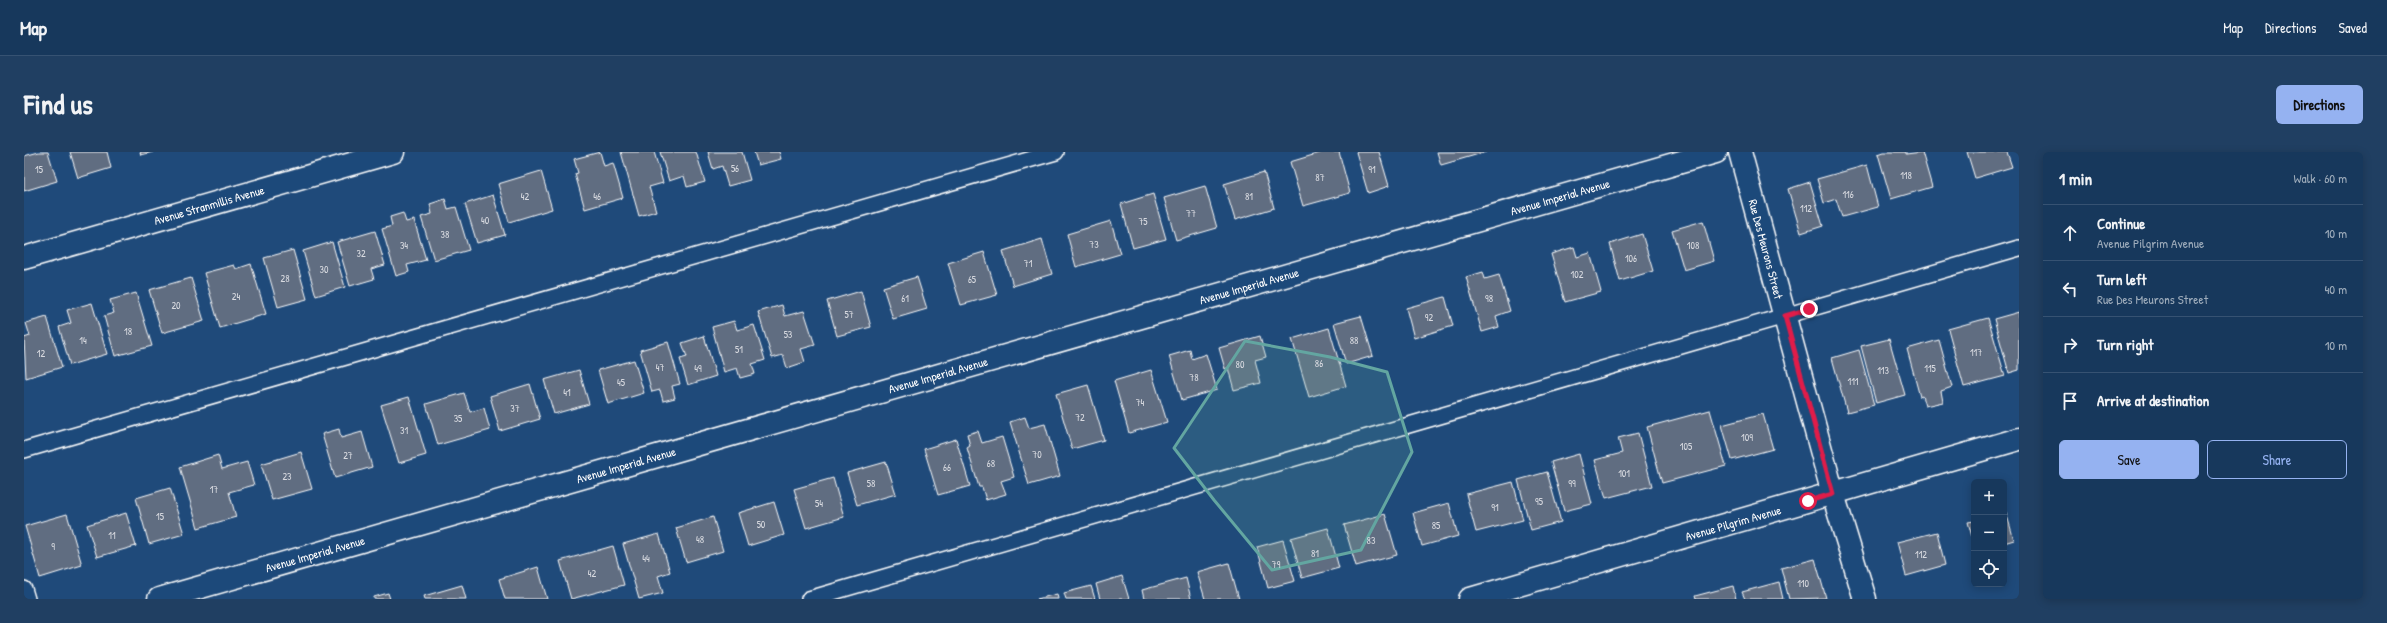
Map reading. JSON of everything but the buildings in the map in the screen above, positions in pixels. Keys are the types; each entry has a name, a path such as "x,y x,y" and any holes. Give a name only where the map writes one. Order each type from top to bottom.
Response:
{"street":[{"name":"Avenue Stranmillis Avenue","path":"24,258 393,152"},
{"name":"Avenue Imperial Avenue","path":"159,599 1716,152"},
{"name":"Rue Des Meurons Street","path":"1740,152 1833,494 1865,599"},
{"name":"Avenue Pilgrim Avenue","path":"1470,599 2019,440"}],"lane":[{"path":"24,450 1056,152"},
{"path":"809,599 2019,248"},
{"path":"24,589 27,599"}],"highlighted area":[{"path":"1245,341 1330,357 1387,372 1412,452 1361,550 1272,570 1214,500 1174,448"}],"route":[{"path":"1808,501 1833,494 1785,316 1809,309"}]}
